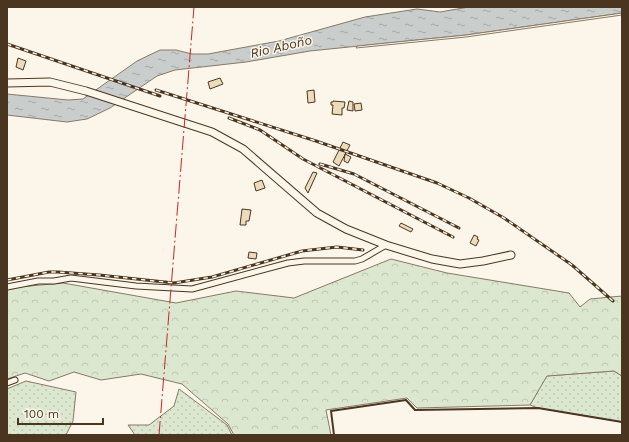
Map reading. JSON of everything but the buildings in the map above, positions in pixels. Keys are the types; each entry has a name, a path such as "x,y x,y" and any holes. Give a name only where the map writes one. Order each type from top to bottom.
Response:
{"street":[{"path":"7,83 50,82 86,91 212,132 243,149 317,213 346,230 386,246 460,264 511,255"},
{"path":"7,287 38,281 54,281 71,278 136,286 192,289 288,263 304,261 355,261 362,259 386,246"},
{"path":"7,383 15,380"}],"green space":[{"path":"391,259 447,273 569,293 580,307 590,299 622,296 622,376 614,371 547,376 530,405 417,408 407,398 326,410 331,435 234,435 228,424 182,384 141,374 101,380 74,372 49,381 25,373 7,379 7,288 63,283 176,303 236,291 294,298"},
{"path":"614,371 622,376 622,422 538,408 530,405 546,376"},
{"path":"26,381 76,392 73,421 66,435 7,435 7,389"},
{"path":"179,389 227,425 232,435 135,435 128,425 149,425 174,406"}],"water":[{"name":"Rio Aboño","path":"469,7 622,7 622,13 466,35 310,51 246,62 175,70 157,76 110,108 87,119 67,122 7,115 7,94 68,100 83,99 137,61 160,50 176,50 192,54 208,54 279,41 365,17 417,9 440,12"}],"pier":[{"path":"622,13 622,15 466,37 356,48 357,46 466,35"}],"railway":[{"path":"7,44 160,96"},
{"path":"156,90 316,141 437,183 469,198 504,218 572,265 613,301"},
{"path":"229,118 260,130 303,159 453,237"},
{"path":"320,164 354,174 459,228"},
{"path":"7,280 49,272 58,272 174,283 212,277 302,251 337,247 363,250"}],"wall":[{"path":"334,435 331,411 406,400 415,410 538,408 622,422"}],"power":[{"path":"159,435 194,7"}]}
